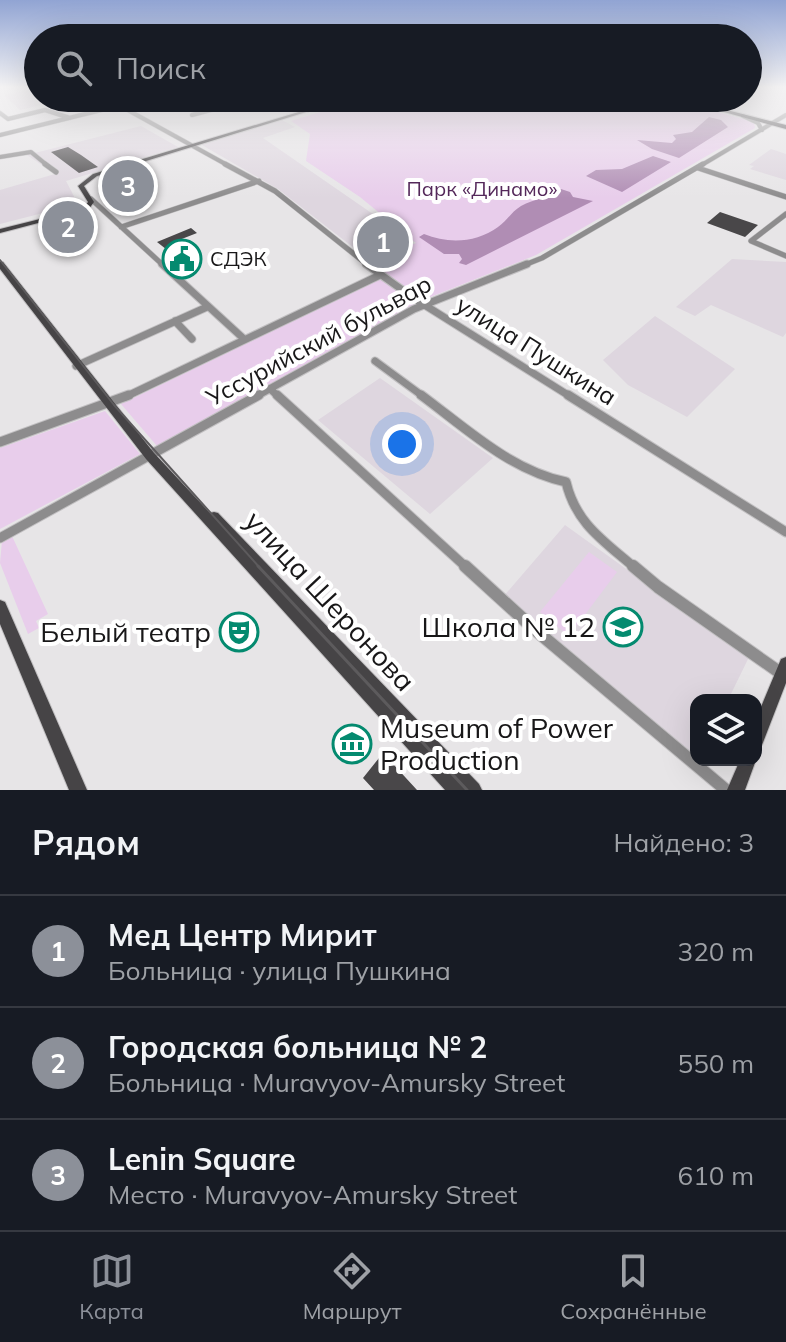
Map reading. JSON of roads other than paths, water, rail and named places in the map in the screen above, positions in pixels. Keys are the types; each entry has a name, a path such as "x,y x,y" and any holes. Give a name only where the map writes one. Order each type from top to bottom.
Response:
{"main road":[{"path":"0,231 79,211 90,205 91,199 81,186 91,176 260,125"},
{"name":"улица Шеронова","path":"0,264 109,405 456,790"},
{"name":"улица Шеронова","path":"151,453 473,790"},
{"path":"0,607 78,790"},
{"path":"762,724 784,669"},
{"path":"736,790 746,766"}],"street":[{"path":"0,135 42,125"},
{"name":"улица Пушкина","path":"154,125 259,181 380,275 423,304 786,532"},
{"path":"759,125 762,130"},
{"name":"Уссурийский бульвар","path":"0,538 423,304 542,258 771,125"},
{"path":"0,157 31,152 56,172"},
{"path":"698,168 786,197"},
{"path":"121,227 259,181"},
{"path":"91,199 244,339"},
{"path":"79,211 101,210"},
{"path":"786,214 752,241 786,256"},
{"name":"Уссурийский бульвар","path":"0,442 109,405 380,275"},
{"path":"76,366 207,307"},
{"path":"175,321 192,339"},
{"path":"375,361 516,465 543,477 566,482 572,506 593,532 658,587 784,669"},
{"path":"270,389 533,628 726,790"}],"tram line":[{"path":"0,260 114,405 260,568"},
{"path":"258,566 467,790"}],"place":[{"name":"Lenin Square","path":"128,186"},
{"name":"Городская больница № 2","path":"68,227"},
{"name":"Мед Центр Мирит","path":"383,242"},
{"name":"СДЭК","path":"182,259"},
{"name":"Школа № 12","path":"623,627"},
{"name":"Белый театр","path":"239,632"},
{"name":"Museum of Power Production","path":"352,744"}],"park label":[{"name":"Парк «Динамо»","path":"482,189"}]}
